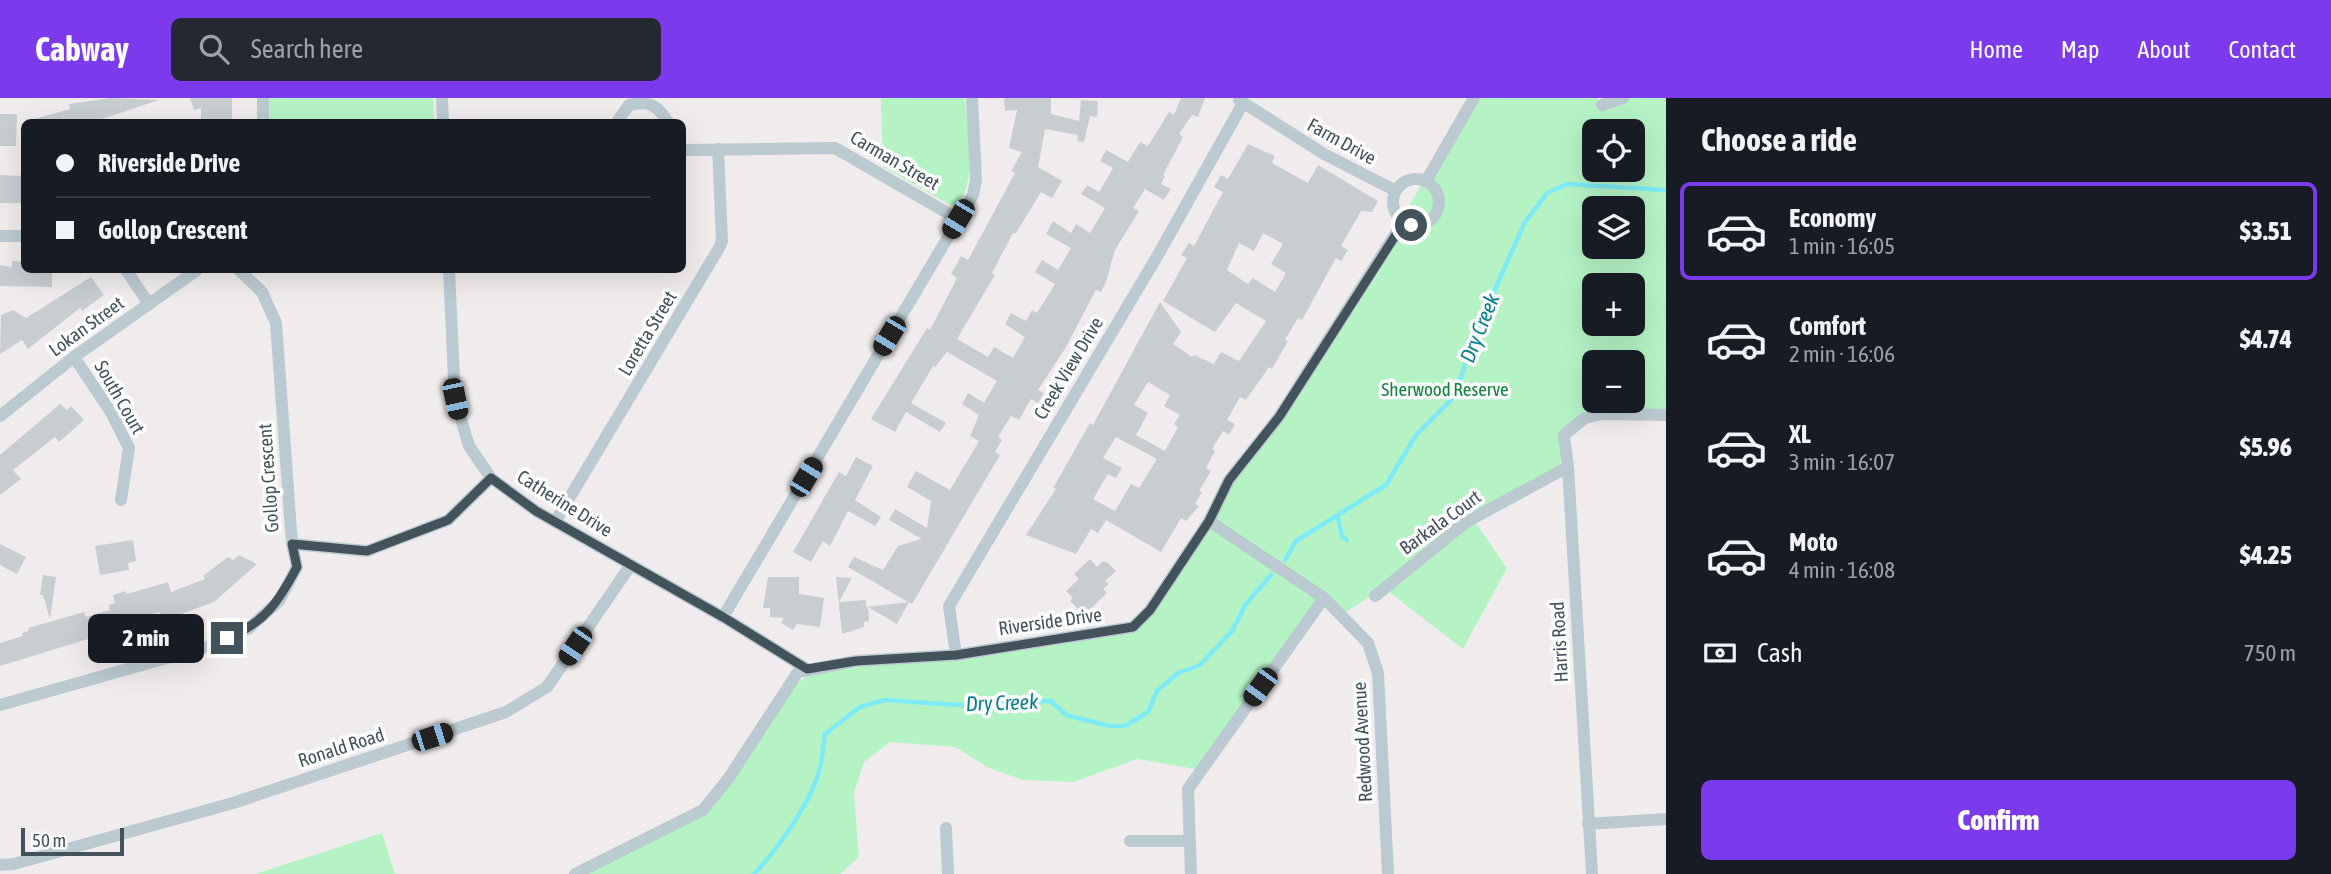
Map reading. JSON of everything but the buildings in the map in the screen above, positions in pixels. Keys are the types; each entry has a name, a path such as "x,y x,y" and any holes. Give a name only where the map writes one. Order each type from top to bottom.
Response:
{"street":[{"path":"263,98 263,119"},
{"path":"442,98 443,119"},
{"path":"723,617 973,195 976,180 972,98"},
{"path":"1426,181 1474,98"},
{"path":"1602,105 1623,98"},
{"name":"Farm Drive","path":"1240,101 1324,154 1396,191"},
{"name":"Creek View Drive","path":"956,655 949,606 1158,255 1240,101"},
{"path":"619,119 629,105 644,102 659,108 666,119"},
{"name":"Carman Street","path":"686,150 835,148 958,219"},
{"name":"Loretta Street","path":"555,522 719,248 722,241 718,149"},
{"path":"1412,179 1426,181 1438,192 1439,210 1435,217 1420,226 1404,222 1393,205 1396,191 1412,179"},
{"name":"Riverside Drive","path":"807,669 856,661 956,655 1133,627 1150,610 1209,521 1229,480 1279,417 1404,222"},
{"path":"0,236 21,236"},
{"path":"128,273 149,304"},
{"name":"Lokan Street","path":"0,416 74,357 193,273"},
{"name":"Gollop Crescent","path":"0,705 206,647 248,629 279,601 297,567 292,544 276,323 262,292 242,273"},
{"name":"Catherine Drive","path":"449,273 455,399 469,446 491,478 555,522 723,617 807,669"},
{"name":"South Court","path":"74,357 112,414 129,448 121,500"},
{"name":"Harris Road","path":"1592,874 1564,435 1585,418 1601,414 1666,415"},
{"name":"Barkala Court","path":"1374,596 1466,522 1568,467"},
{"path":"292,544 367,551 448,520 491,478"},
{"name":"Redwood Avenue","path":"1209,521 1324,598 1368,643 1378,673 1388,874"},
{"name":"Ronald Road","path":"0,865 14,864 233,803 506,712 547,687 630,566"},
{"path":"1191,874 1188,789 1324,598"},
{"path":"575,874 704,810 787,693 794,676 807,669"},
{"path":"1588,824 1666,819"},
{"path":"946,828 948,874"},
{"path":"1130,841 1189,842"}],"green space":[{"path":"263,98 433,98 434,119 263,119"},
{"path":"881,98 965,98 969,169 963,196 956,208 883,167"},
{"name":"Sherwood Reserve","path":"1474,98 1597,98 1602,105 1629,98 1666,98 1666,414 1601,414 1564,435 1559,473 1473,519 1507,568 1463,649 1384,588 1341,615 1324,598 1201,770 1137,759 1074,782 1023,780 989,768 955,747 890,742 864,762 854,793 859,857 840,874 575,874 703,810 792,688 809,674 1133,627 1209,521 1306,376"},
{"path":"382,833 395,874 255,874"}],"waterway":[{"name":"Dry Creek","path":"1285,560 1296,541 1386,485 1416,435 1455,396 1473,339 1525,222 1547,193 1567,184 1666,190"},
{"path":"1338,518 1342,536 1347,540"},
{"name":"Dry Creek","path":"754,874 783,838 810,794 821,763 825,734 860,707 885,700 987,707 1015,701 1051,701 1066,715 1109,726 1125,726 1148,712 1157,691 1178,673 1200,665 1232,631 1246,604 1271,575"}],"route":[{"path":"227,638 248,629 279,601 297,567 292,544 367,551 448,520 491,478 536,511 723,617 807,669 856,661 956,655 1103,634 1133,627 1150,610 1209,521 1229,480 1279,417 1404,222 1411,225"}]}
